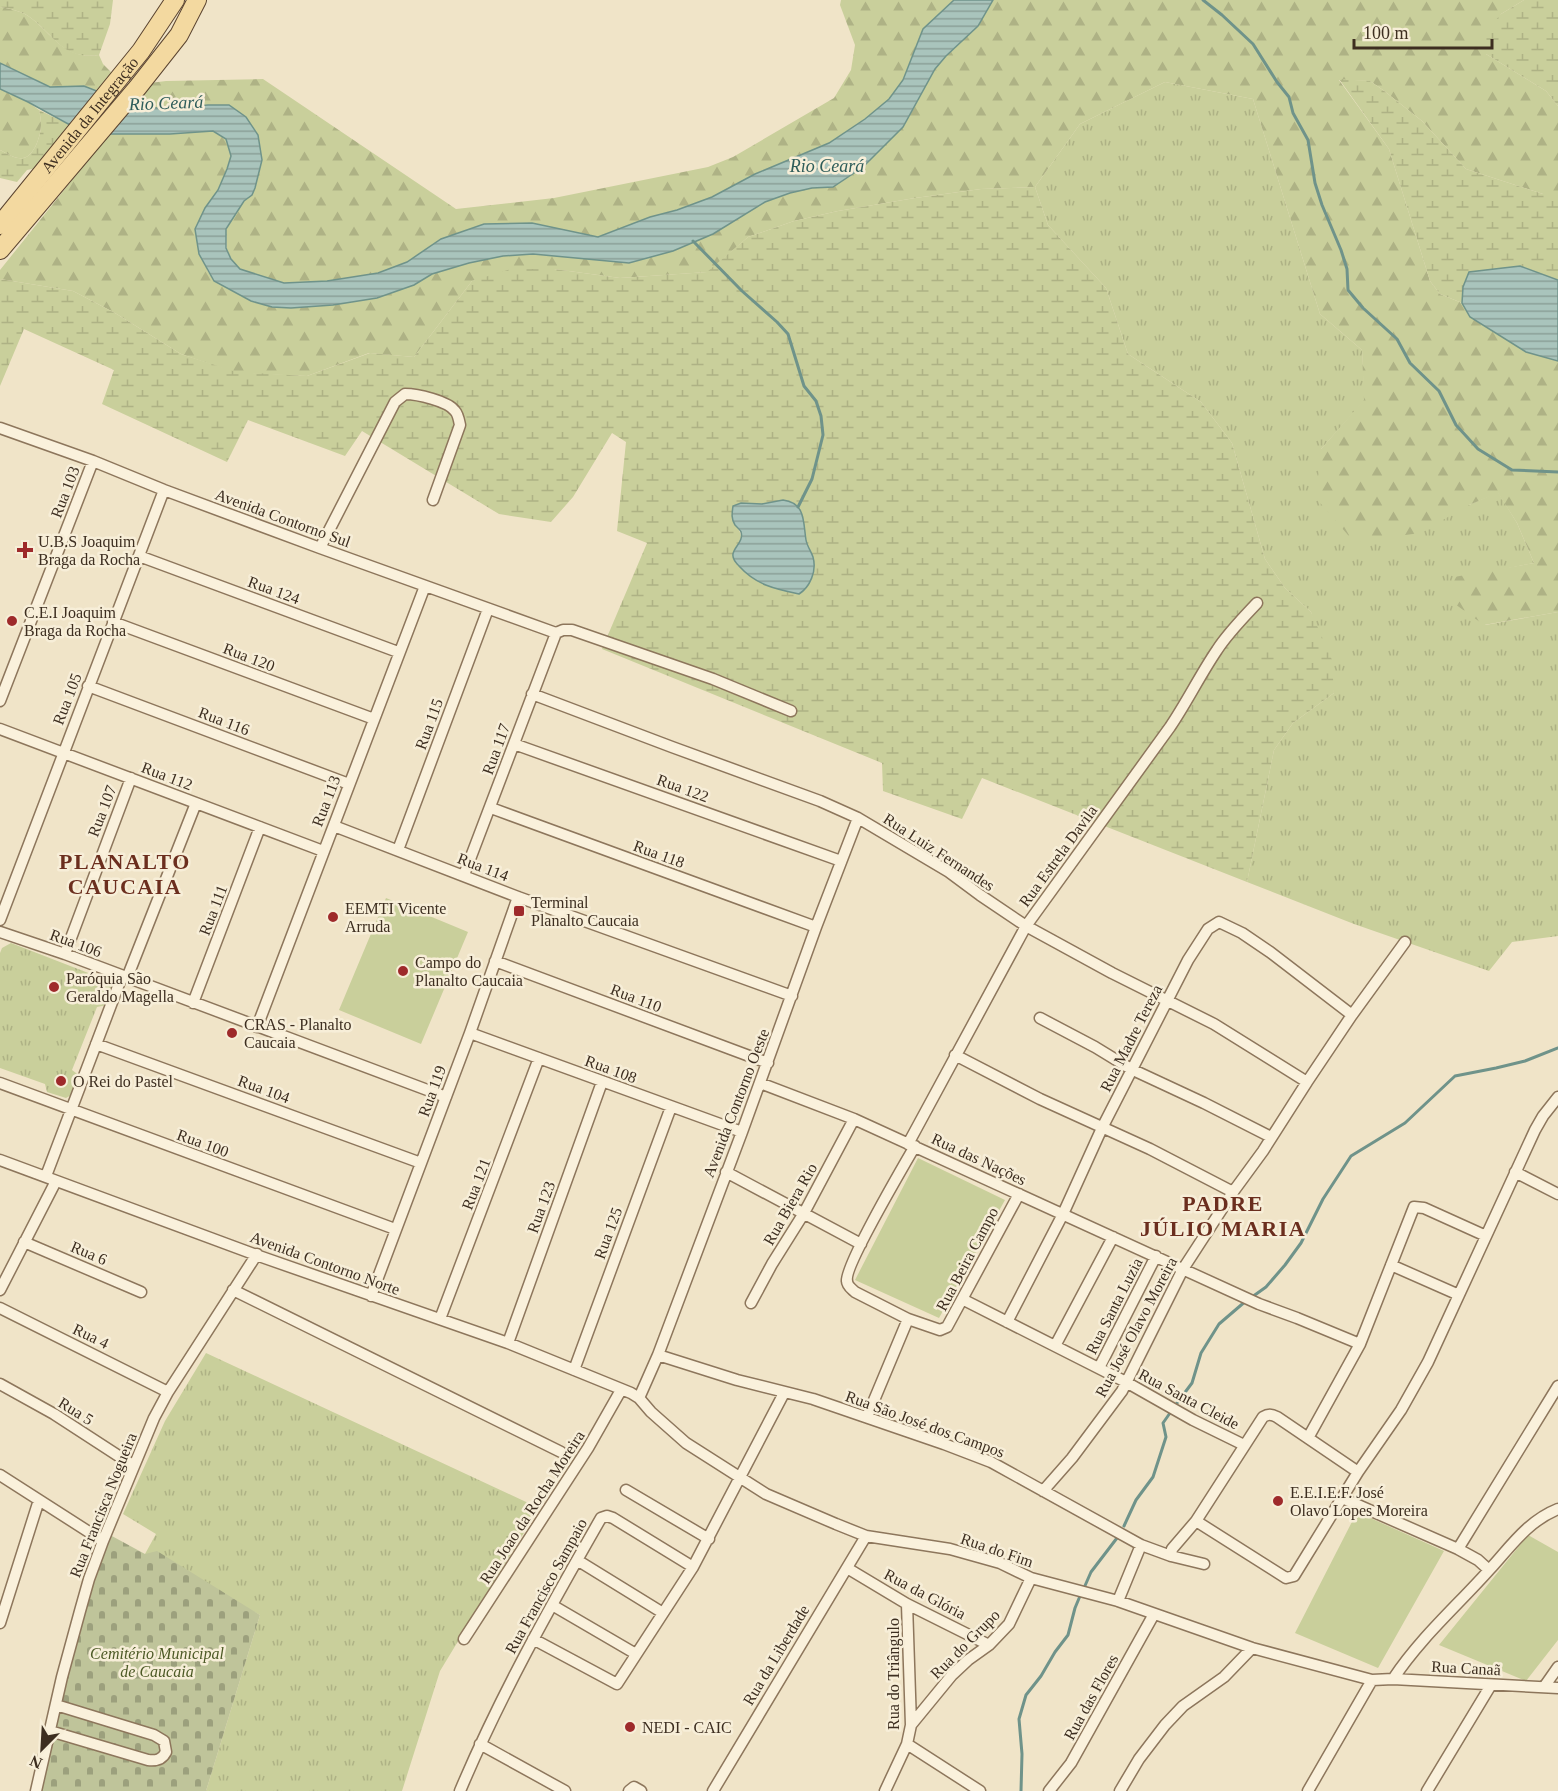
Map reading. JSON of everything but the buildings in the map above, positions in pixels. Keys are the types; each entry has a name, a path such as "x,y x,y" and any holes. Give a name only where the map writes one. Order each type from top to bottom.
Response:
{"main road":[{"name":"Avenida da Integração","path":"0,225 156,30 175,0"},
{"name":"Avenida da Integração","path":"0,250 179,35 197,0"}],"street":[{"path":"320,548 395,402 405,394 449,405 459,418 460,424 433,500"},
{"name":"Avenida Contorno Sul","path":"0,428 488,609 556,633 572,630 712,679 791,711"},
{"name":"Rua 103","path":"0,701 93,461"},
{"name":"Rua 105","path":"0,920 164,490"},
{"name":"Rua 124","path":"139,556 398,652"},
{"name":"Rua 113","path":"256,1027 425,586"},
{"name":"Rua Estrela Davila","path":"908,1319 855,1292 850,1287 847,1281 848,1274 861,1244 955,1055 1026,926 1170,727 1216,650 1257,603"},
{"name":"Rua 115","path":"398,850 488,609"},
{"name":"Rua 120","path":"113,622 374,719"},
{"name":"Rua 117","path":"464,875 556,633"},
{"name":"Rua 116","path":"88,686 349,784"},
{"name":"Rua Luiz Fernandes","path":"532,694 819,801 858,818 949,872 1026,926 1214,1024 1307,1082"},
{"name":"Rua 112","path":"0,729 323,851"},
{"name":"Rua 122","path":"514,744 841,861"},
{"name":"Rua 107","path":"64,954 130,778"},
{"path":"0,1290 24,1242 51,1178 71,1111 96,1044 196,803"},
{"name":"Rua 118","path":"490,808 816,927"},
{"name":"Avenida Contorno Oeste","path":"639,1398 742,1132 858,818"},
{"name":"Rua 114","path":"334,826 518,897 792,996"},
{"name":"Rua 111","path":"193,1003 260,827"},
{"name":"Rua 119","path":"371,1296 470,1034 518,897"},
{"name":"Rua Madre Tereza","path":"1007,1322 1063,1214 1131,1069 1188,960 1208,929 1219,922 1242,933 1352,1014"},
{"name":"Rua 106","path":"0,933 64,954 446,1097"},
{"name":"Rua José Olavo Moreira","path":"1043,1491 1112,1406 1183,1269 1352,1014 1405,942"},
{"name":"Rua 110","path":"495,961 768,1063"},
{"path":"1040,1018 1131,1069 1271,1137"},
{"name":"Rua 108","path":"470,1034 742,1132"},
{"name":"Rua 104","path":"96,1044 421,1163"},
{"path":"955,1055 1040,1099 1174,1161 1233,1192"},
{"name":"Rua 121","path":"440,1319 539,1058"},
{"name":"Rua 123","path":"508,1343 602,1082"},
{"name":"Rua 100","path":"0,1083 395,1229"},
{"name":"Rua das Nações","path":"760,1083 854,1119 1259,1304 1360,1344"},
{"path":"1196,1521 1286,1578 1294,1576 1358,1472 1412,1392 1515,1172 1543,1116 1558,1097"},
{"name":"Rua 125","path":"574,1370 671,1107"},
{"name":"Rua Biera Rio","path":"751,1303 804,1213 854,1119"},
{"name":"Avenida Contorno Norte","path":"0,1160 371,1296 508,1343 639,1398"},
{"path":"726,1172 861,1244"},
{"path":"1515,1172 1558,1194"},
{"name":"Rua Beira Campo","path":"908,1319 935,1329 944,1330 947,1327 1019,1194"},
{"path":"1308,1438 1360,1344 1414,1207 1424,1208 1486,1236"},
{"path":"1055,1346 1113,1237"},
{"name":"Rua 6","path":"24,1242 141,1292"},
{"name":"Rua Francisca Nogueira","path":"36,1791 89,1580 103,1541 168,1392 256,1254"},
{"name":"Rua Santa Luzia","path":"1099,1368 1156,1256"},
{"path":"1391,1265 1459,1295"},
{"path":"233,1290 561,1452"},
{"name":"Rua Santa Cleide","path":"962,1299 1244,1445"},
{"name":"Rua 4","path":"0,1308 168,1392"},
{"path":"867,1417 908,1319"},
{"name":"Rua São José dos Campos","path":"657,1354 716,1374 813,1399 991,1462 1142,1545 1171,1556 1204,1564"},
{"name":"Rua 5","path":"0,1384 54,1414 134,1466"},
{"path":"1458,1550 1558,1386"},
{"name":"Rua Joao da Rocha Moreira","path":"464,1639 588,1448 621,1390"},
{"path":"533,1639 617,1684 693,1567 784,1393"},
{"name":"Rua do Fim","path":"639,1398 651,1412 686,1443 766,1494 866,1536 950,1549 1000,1563 1031,1578 1118,1601 1252,1648 1372,1680"},
{"path":"1171,1556 1172,1549 1196,1521 1244,1445 1267,1414 1277,1417 1358,1472"},
{"path":"0,1474 103,1541"},
{"path":"626,1490 709,1539"},
{"path":"1342,1498 1458,1550 1478,1560 1489,1570"},
{"path":"0,1623 39,1500"},
{"path":"1393,1679 1413,1651 1511,1544 1535,1521 1558,1509"},
{"name":"Rua Francisco Sampaio","path":"460,1791 504,1693 602,1518 607,1516 613,1518 693,1567"},
{"name":"Rua da Liberdade","path":"713,1791 866,1536"},
{"path":"1118,1601 1142,1545"},
{"path":"577,1560 663,1613"},
{"name":"Rua da Glória","path":"847,1568 907,1604 989,1645"},
{"name":"Rua do Grupo","path":"911,1725 952,1675 989,1645 1009,1623 1031,1578"},
{"name":"Rua do Triângulo","path":"907,1604 911,1725 907,1744"},
{"path":"552,1605 636,1654"},
{"name":"Rua das Flores","path":"1049,1791 1071,1763 1154,1614"},
{"path":"1120,1791 1139,1759 1165,1725 1183,1706 1224,1677 1252,1648"},
{"path":"1544,1687 1558,1667"},
{"name":"Rua Canaã","path":"1372,1680 1393,1679 1558,1688"},
{"path":"1308,1791 1372,1680"},
{"path":"1427,1791 1491,1685"},
{"path":"50,1731 148,1760 161,1759 166,1752 164,1740 154,1735 56,1705"},
{"path":"480,1744 565,1791"},
{"path":"885,1791 907,1744 972,1789"}],"green space":[{"path":"0,0 113,0 110,24 99,55 87,56 68,50 28,16 0,7"},
{"path":"841,0 954,0 923,29 903,80 889,99 865,119 829,143 755,174 712,197 598,237 570,232 441,239 407,262 378,273 327,281 284,283 240,269 231,259 227,249 226,229 255,188 208,105 166,109 132,105 150,83 263,79 456,209 554,198 708,167 733,157 834,98 851,70 855,45 840,5"},
{"path":"993,0 1524,0 1501,14 1486,54 1546,91 1558,106 1558,194 1543,194 1466,169 1422,121 1383,90 1370,81 1339,80 1389,149 1430,281 1440,294 1462,303 1470,317 1526,352 1558,361 1558,612 1484,625 1448,599 1454,577 1534,563 1517,523 1498,493 1469,505 1420,533 1354,542 1316,498 1321,449 1364,400 1362,350 1320,314 1253,99 1165,82 1080,124 1035,187 981,189 915,198 794,221 748,237 708,272 620,278 554,269 472,281 414,357 369,353 307,376 236,373 181,354 115,313 73,291 0,279 0,270 109,134 213,131 226,139 231,156 218,190 205,208 207,270 214,281 251,301 272,306 291,308 333,305 377,298 414,285 432,274 503,255 533,254 713,234 765,202 812,188 833,187 903,127 935,69 978,26"},
{"path":"1524,0 1558,0 1558,106 1546,91 1486,54 1480,38 1501,14"},
{"path":"0,7 28,16 61,45 77,54 99,55 103,64 114,75 98,92 84,86 50,87 0,63"},
{"path":"1339,79 1370,81 1383,90 1422,121 1466,169 1543,194 1558,194 1558,280 1520,266 1463,287 1462,303 1440,294 1430,281 1389,149"},
{"path":"1165,82 1253,99 1320,314 1362,350 1365,400 1321,449 1469,505 1498,492 1517,523 1534,563 1504,569 1485,625 1558,612 1558,936 1512,942 1489,971 1354,924 1247,882 1274,750 1293,723 1334,693 1311,612 1285,588 1265,559 1232,443 1201,402 1128,354 1106,288 1048,225 1035,187 1080,124"},
{"path":"0,89 28,102 39,110 40,134 34,149 23,158 0,150"},
{"path":"39,110 70,125 37,168 27,170 17,182 0,178 0,150 21,158 34,149 41,129"},
{"path":"1035,187 1048,225 1106,288 1128,354 1201,402 1232,443 1265,559 1285,588 1311,612 1332,660 1334,693 1293,723 1274,750 1247,882 982,778 962,819 883,791 882,763 602,649 647,543 617,531 626,442 612,433 573,497 551,522 499,514 362,431 345,456 248,420 227,462 102,404 114,370 24,329 0,386 0,279 73,291 115,313 181,354 236,372 307,376 370,353 414,357 472,281 511,269 554,269 620,278 707,272 748,237 794,221 838,211 981,189","holes":["783,500 791,502 800,510 806,541 814,559 733,554 740,540 740,533 736,526 741,503 762,504"]},
{"name":"Campo do Planalto Caucaia","path":"386,898 468,932 421,1044 339,1010"},
{"path":"11,943 109,981 113,990 107,1005 97,1007 72,1070 80,1076 73,1094 66,1098 47,1092 45,1084 0,1068 0,953 2,948"},
{"path":"918,1158 1005,1200 939,1318 855,1280"},
{"path":"206,1353 539,1508 440,1671 402,1791 206,1791 260,1615 145,1554 156,1534 123,1514 165,1421"},
{"path":"1357,1512 1444,1551 1378,1668 1295,1633"},
{"name":"Cemitério Municipal de Caucaia","path":"110,1535 145,1554 157,1551 260,1615 206,1791 40,1791 77,1629"},
{"path":"1528,1535 1558,1552 1558,1640 1526,1681 1439,1645"}],"water":[{"name":"Rio Ceará","path":"954,0 993,0 978,26 935,69 903,127 863,167 833,187 812,188 765,202 713,234 673,251 629,263 533,254 503,256 432,274 414,285 377,298 333,305 272,307 251,301 214,281 199,254 195,229 205,208 218,190 227,169 231,156 226,139 213,131 109,134 70,125 0,89 0,63 50,87 84,86 132,105 166,109 229,105 246,117 258,135 262,160 252,195 244,201 226,229 226,248 231,259 240,269 284,283 327,281 378,273 407,262 441,239 484,224 532,223 598,237 712,197 755,174 829,143 865,119 889,99 903,80 923,29"},
{"path":"1520,266 1558,280 1558,361 1526,352 1470,317 1462,303 1463,287 1469,272"},
{"path":"783,500 800,509 814,562 812,578 799,594 759,582 745,572 733,558 742,535 733,520 733,506 741,503 762,504"}],"waterway":[{"path":"1203,0 1253,44 1289,97 1293,113 1308,140 1315,183 1347,269 1348,290 1363,308 1397,339 1410,363 1439,391 1456,425 1478,449 1512,470 1558,472"},
{"path":"693,241 788,334 804,386 816,401 821,416 823,435 812,479 798,507"},
{"path":"1252,1297 1266,1287 1301,1243 1323,1199 1351,1156 1405,1123 1455,1076 1525,1061 1558,1048"},
{"path":"1177,1403 1192,1383 1201,1353 1219,1324 1247,1300"},
{"path":"1124,1526 1136,1500 1153,1477 1166,1437 1163,1423 1170,1413"},
{"path":"1084,1588 1091,1572 1117,1538"},
{"path":"1021,1791 1022,1754 1019,1719 1026,1695 1068,1635 1080,1596"}],"place":[{"name":"U.B.S Joaquim Braga da Rocha","path":"25,550"},
{"name":"C.E.I Joaquim Braga da Rocha","path":"12,621"},
{"name":"Terminal Planalto Caucaia","path":"519,911"},
{"name":"EEMTI Vicente Arruda","path":"333,917"},
{"name":"Campo do Planalto Caucaia","path":"403,971"},
{"name":"Paróquia São Geraldo Magella","path":"54,987"},
{"name":"CRAS - Planalto Caucaia","path":"232,1033"},
{"name":"O Rei do Pastel","path":"61,1081"},
{"name":"E.E.I.E.F. José Olavo Lopes Moreira","path":"1278,1501"},
{"name":"NEDI - CAIC","path":"630,1727"}],"district":[{"name":"PLANALTO CAUCAIA","path":"125,874"},
{"name":"PADRE JÚLIO MARIA","path":"1223,1216"}]}
